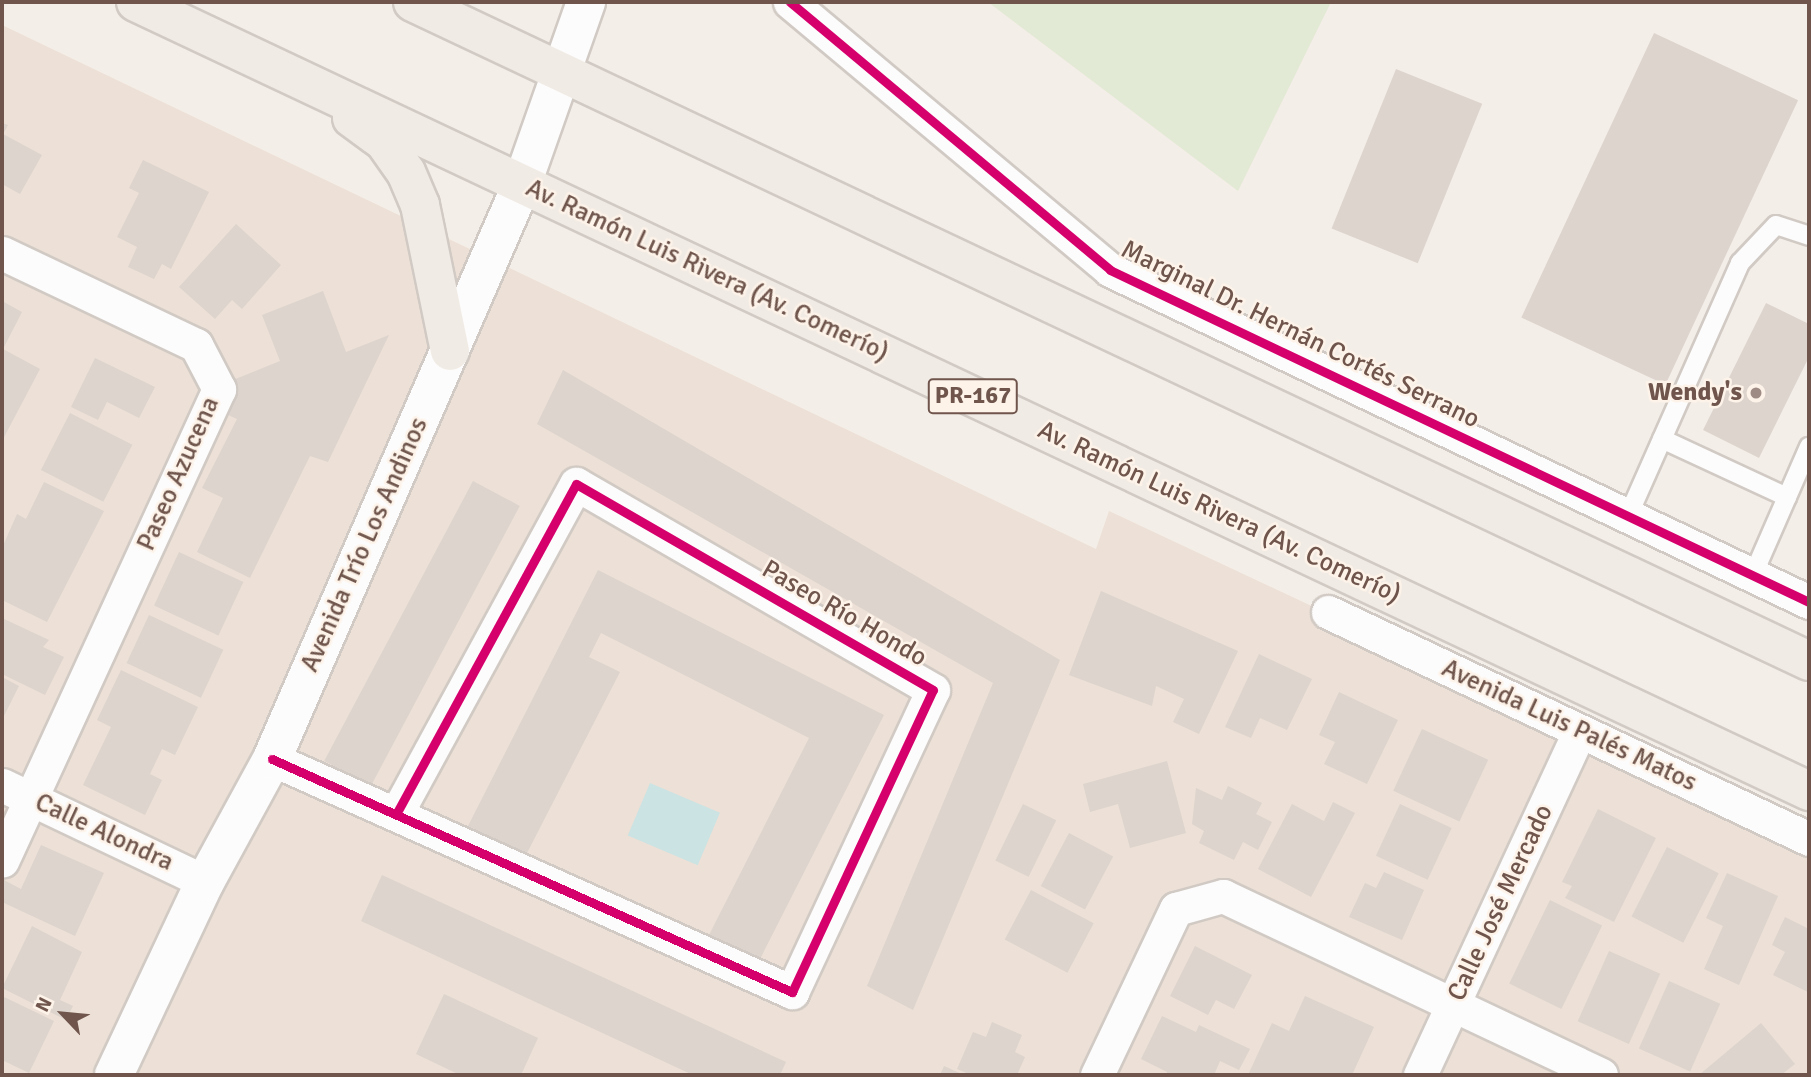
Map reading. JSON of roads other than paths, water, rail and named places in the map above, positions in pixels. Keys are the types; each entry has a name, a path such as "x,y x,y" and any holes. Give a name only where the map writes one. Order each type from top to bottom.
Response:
{"main road":[{"name":"Av. Ramón Luis Rivera (Av. Comerío)","path":"136,2 1809,792"},
{"path":"413,2 1809,661"},
{"path":"294,76 384,141 406,172 420,205 450,351"}],"street":[{"name":"Avenida Trío Los Andinos","path":"114,1075 205,882 272,759 522,184 559,71 586,2"},
{"name":"Marginal Dr. Hernán Cortés Serrano","path":"790,2 1110,270 1809,602"},
{"name":"Paseo Azucena","path":"2,253 197,345 219,389 16,792"},
{"name":"Paseo Río Hondo","path":"576,484 933,690 792,992 397,812 576,484"},
{"name":"Avenida Luis Palés Matos","path":"1328,612 1809,839"},
{"name":"Calle José Mercado","path":"1420,1075 1580,731"},
{"path":"272,759 397,812"},
{"path":"2,861 16,792"},
{"name":"Calle Alondra","path":"16,792 205,882"},
{"path":"1097,1075 1177,909 1223,896 1601,1075"}],"lane":[{"path":"1628,516 1740,263 1776,225 1809,236"},
{"path":"1662,439 1787,497"},
{"path":"1753,575 1809,447"}],"water":[{"path":"650,783 720,813 698,865 628,835"}],"place":[{"name":"Wendy's","path":"1756,393"}]}
